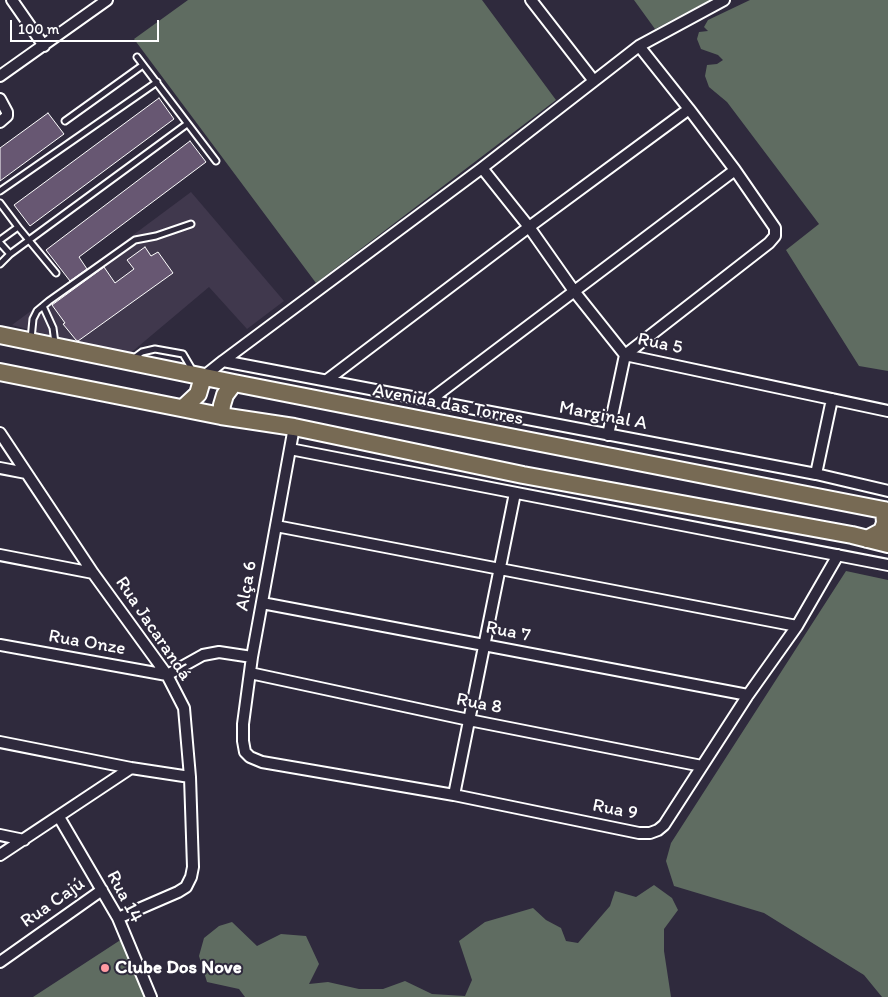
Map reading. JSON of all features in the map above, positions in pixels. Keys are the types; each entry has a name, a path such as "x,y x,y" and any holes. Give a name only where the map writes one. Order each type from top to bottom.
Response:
{"main road":[{"name":"Avenida das Torres","path":"0,335 886,511"},
{"path":"0,372 221,416 294,427 524,475 852,535 888,544"},
{"path":"183,408 198,394 200,376"},
{"path":"221,416 225,395 234,383"},
{"path":"867,539 882,531 886,511"}],"street":[{"path":"12,0 44,46"},
{"path":"0,76 107,0"},
{"path":"531,0 594,81"},
{"path":"200,376 223,361 482,168 639,46 724,0"},
{"path":"608,435 625,355 769,243 775,236 775,228 735,170 689,108 639,46"},
{"path":"0,99 7,112 7,116 0,122"},
{"path":"327,380 689,108"},
{"name":"Rua 5","path":"482,168 529,227 574,291 625,355 888,412"},
{"path":"430,400 735,170"},
{"name":"Marginal A","path":"223,361 816,474 888,491"},
{"path":"816,474 832,399"},
{"name":"Alça 6","path":"245,752 242,733 252,657 294,427"},
{"name":"Rua Jacarandá","path":"0,434 93,573 167,675 184,708 190,777 193,867 191,877 186,887 118,918"},
{"path":"290,449 888,565"},
{"path":"0,468 26,473"},
{"path":"454,795 515,493"},
{"path":"276,526 797,626"},
{"path":"0,555 93,573"},
{"name":"Rua 9","path":"245,752 250,757 262,762 454,795 638,833 650,833 664,825 748,695 797,626 838,555"},
{"name":"Rua 7","path":"262,603 748,695"},
{"name":"Rua Onze","path":"0,645 167,675"},
{"path":"167,675 203,655 219,652 252,657"},
{"name":"Rua 8","path":"250,673 469,720 702,766"},
{"path":"0,742 131,768 190,777"},
{"path":"0,855 131,768"},
{"name":"Rua 14","path":"59,817 118,918 150,997"},
{"path":"0,835 24,840"},
{"name":"Rua Cajú","path":"0,962 102,890"}],"lane":[{"path":"137,57 216,161"},
{"path":"65,121 143,65"},
{"path":"0,191 157,82"},
{"path":"0,264 10,254 187,124"},
{"path":"0,203 56,274"},
{"path":"30,341 33,319 37,310 135,240 156,236 191,224"},
{"path":"10,254 0,241 18,227"},
{"path":"43,306 53,328 56,346"}],"shaded area":[{"path":"191,192 284,301 247,329 209,287 127,356 12,325"}],"green space":[{"path":"188,0 482,0 556,100 316,283 134,39"},
{"path":"634,0 710,0 655,29"},
{"path":"750,0 888,0 888,371 859,366 786,250 819,224 727,102 709,87 705,76 707,65 717,64 723,60 718,55 701,49 697,39 699,32 708,31 704,27 708,20"},
{"path":"846,571 888,580 888,997 882,997 864,975 764,913 674,886 666,861 671,843"},
{"path":"654,885 672,898 678,910 664,929 664,951 671,997 245,997 239,989 207,982 199,956 204,938 219,926 232,922 257,946 281,934 306,936 319,964 309,984 328,982 359,989 383,989 405,981 432,994 465,996 472,980 459,941 485,922 533,908 546,920 561,928 566,941 578,943 610,906 615,891 636,897"},
{"name":"Clube Dos Nove","path":"122,939 145,997 33,997"}],"building":[{"path":"159,98 174,119 30,226 14,205"},
{"path":"48,113 64,134 0,181 0,148"},
{"path":"190,141 206,162 79,257 87,269 70,281 46,250"},
{"path":"145,247 151,256 158,252 173,273 78,341 76,340 63,324 65,323 52,305 104,267 115,283 134,269 127,260"}],"place":[{"name":"Clube Dos Nove","path":"105,968"}]}
